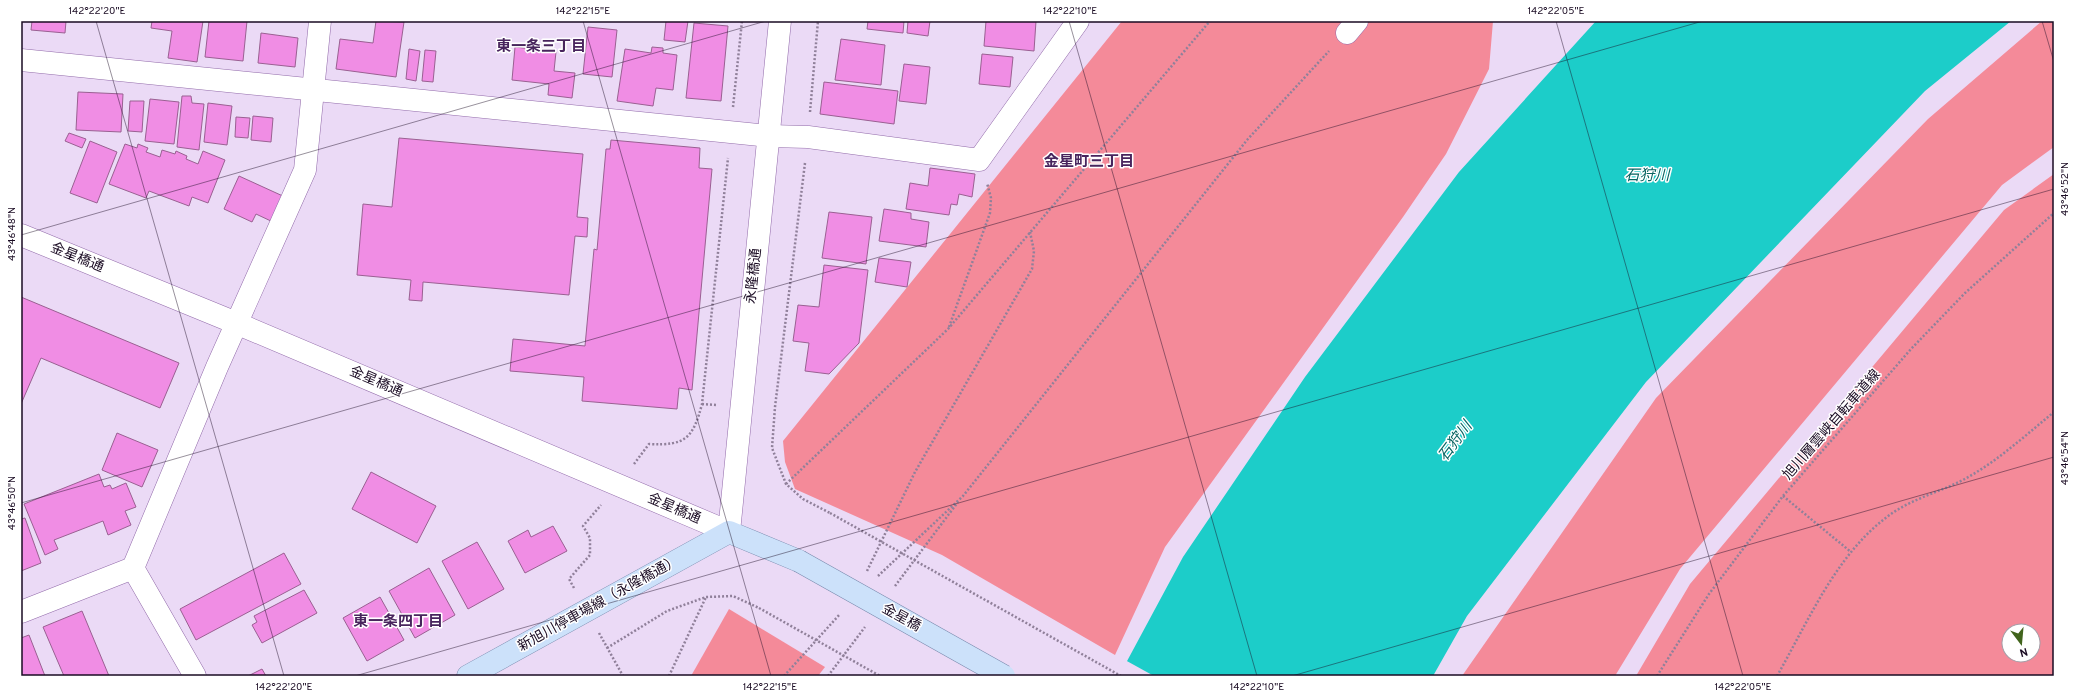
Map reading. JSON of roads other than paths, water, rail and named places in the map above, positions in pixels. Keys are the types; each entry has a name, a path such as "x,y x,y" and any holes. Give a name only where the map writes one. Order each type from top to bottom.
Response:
{"main road":[{"name":"金星橋","path":"729,532 799,561 1004,676"},
{"name":"新旭川停車場線（永隆橋通）","path":"468,676 729,532"}],"street":[{"path":"21,612 132,568 236,323 305,170 320,21"},
{"name":"永隆橋通","path":"729,532 780,21"},
{"path":"21,60 769,136 808,137 979,160 1078,21"},
{"name":"金星橋通","path":"21,235 236,323 729,532"},
{"path":"132,568 195,676"}],"water":[{"name":"石狩川","path":"1596,21 2011,21 1925,91 1646,382 1467,616 1433,676 1119,676 1183,557 1305,377 1459,172"}],"district":[{"name":"東一条三丁目","path":"541,47"},
{"name":"金星町三丁目","path":"1089,162"},
{"name":"東一条四丁目","path":"398,622"}]}
